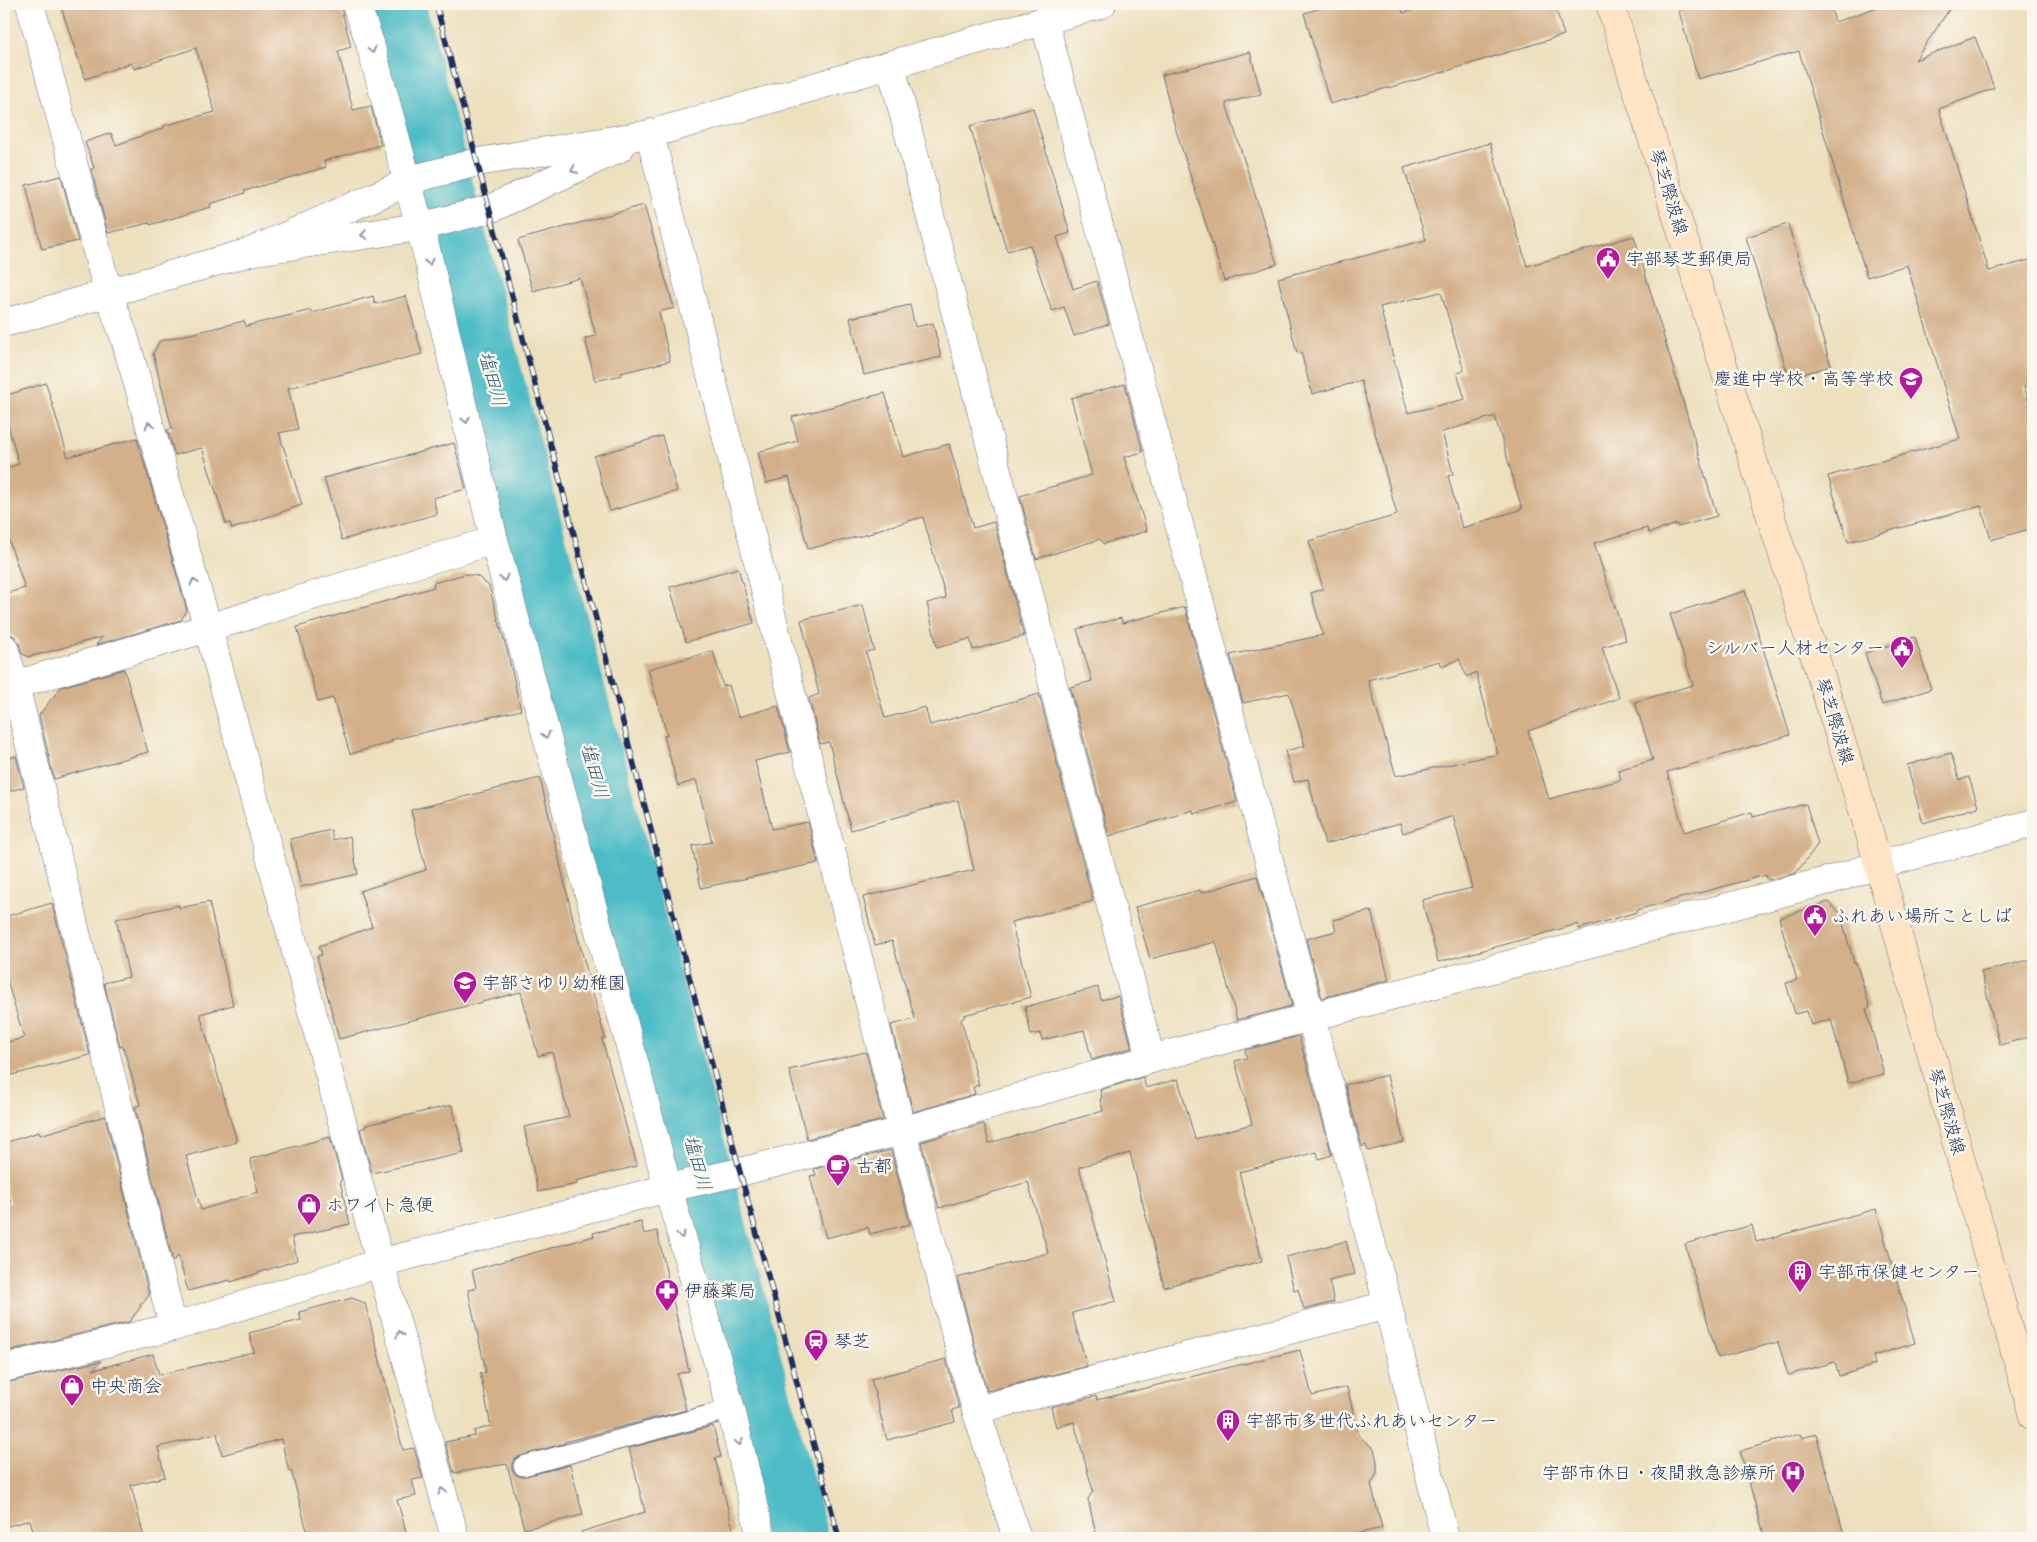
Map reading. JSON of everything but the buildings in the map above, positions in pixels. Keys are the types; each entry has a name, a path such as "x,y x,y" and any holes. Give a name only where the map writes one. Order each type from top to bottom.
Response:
{"main road":[{"name":"琴芝際波線","path":"1610,4 1866,817 1878,865 2027,1373 2033,1416"}],"street":[{"path":"30,4 108,292 125,340 208,628 455,1538"},
{"path":"356,4 412,180 494,540 673,1187 731,1409 761,1538"},
{"path":"250,252 412,180 460,166 650,134 1102,4"},
{"path":"1044,20 1388,1305 1445,1538"},
{"path":"891,66 1151,1059"},
{"path":"4,323 250,252 424,226 490,209 650,134"},
{"path":"650,134 902,1131 976,1410 1017,1538"},
{"path":"9,687 494,540"},
{"path":"4,648 9,687 174,1327"},
{"path":"4,1368 174,1327 380,1263 673,1187 902,1131 1151,1059 1834,879 1878,865 2033,823"},
{"path":"976,1410 1388,1305"}],"lane":[{"path":"524,1466 731,1409"}],"waterway":[{"name":"塩田川","path":"394,4 797,1538"}],"railway":[{"path":"436,4 740,1172 839,1538"}],"place":[{"name":"宇部琴芝郵便局","path":"1608,280"},
{"name":"慶進中学校・高等学校","path":"1911,400"},
{"name":"シルバー人材センター","path":"1902,669"},
{"name":"ふれあい場所ことしば","path":"1815,937"},
{"name":"宇部さゆり幼稚園","path":"465,1004"},
{"name":"古都","path":"838,1187"},
{"name":"ホワイト急便","path":"309,1226"},
{"name":"宇部市保健センター","path":"1800,1293"},
{"name":"伊藤薬局","path":"667,1312"},
{"name":"琴芝","path":"816,1362"},
{"name":"中央商会","path":"72,1407"},
{"name":"宇部市多世代ふれあいセンター","path":"1228,1442"},
{"name":"宇部市休日・夜間救急診療所","path":"1793,1494"}]}
